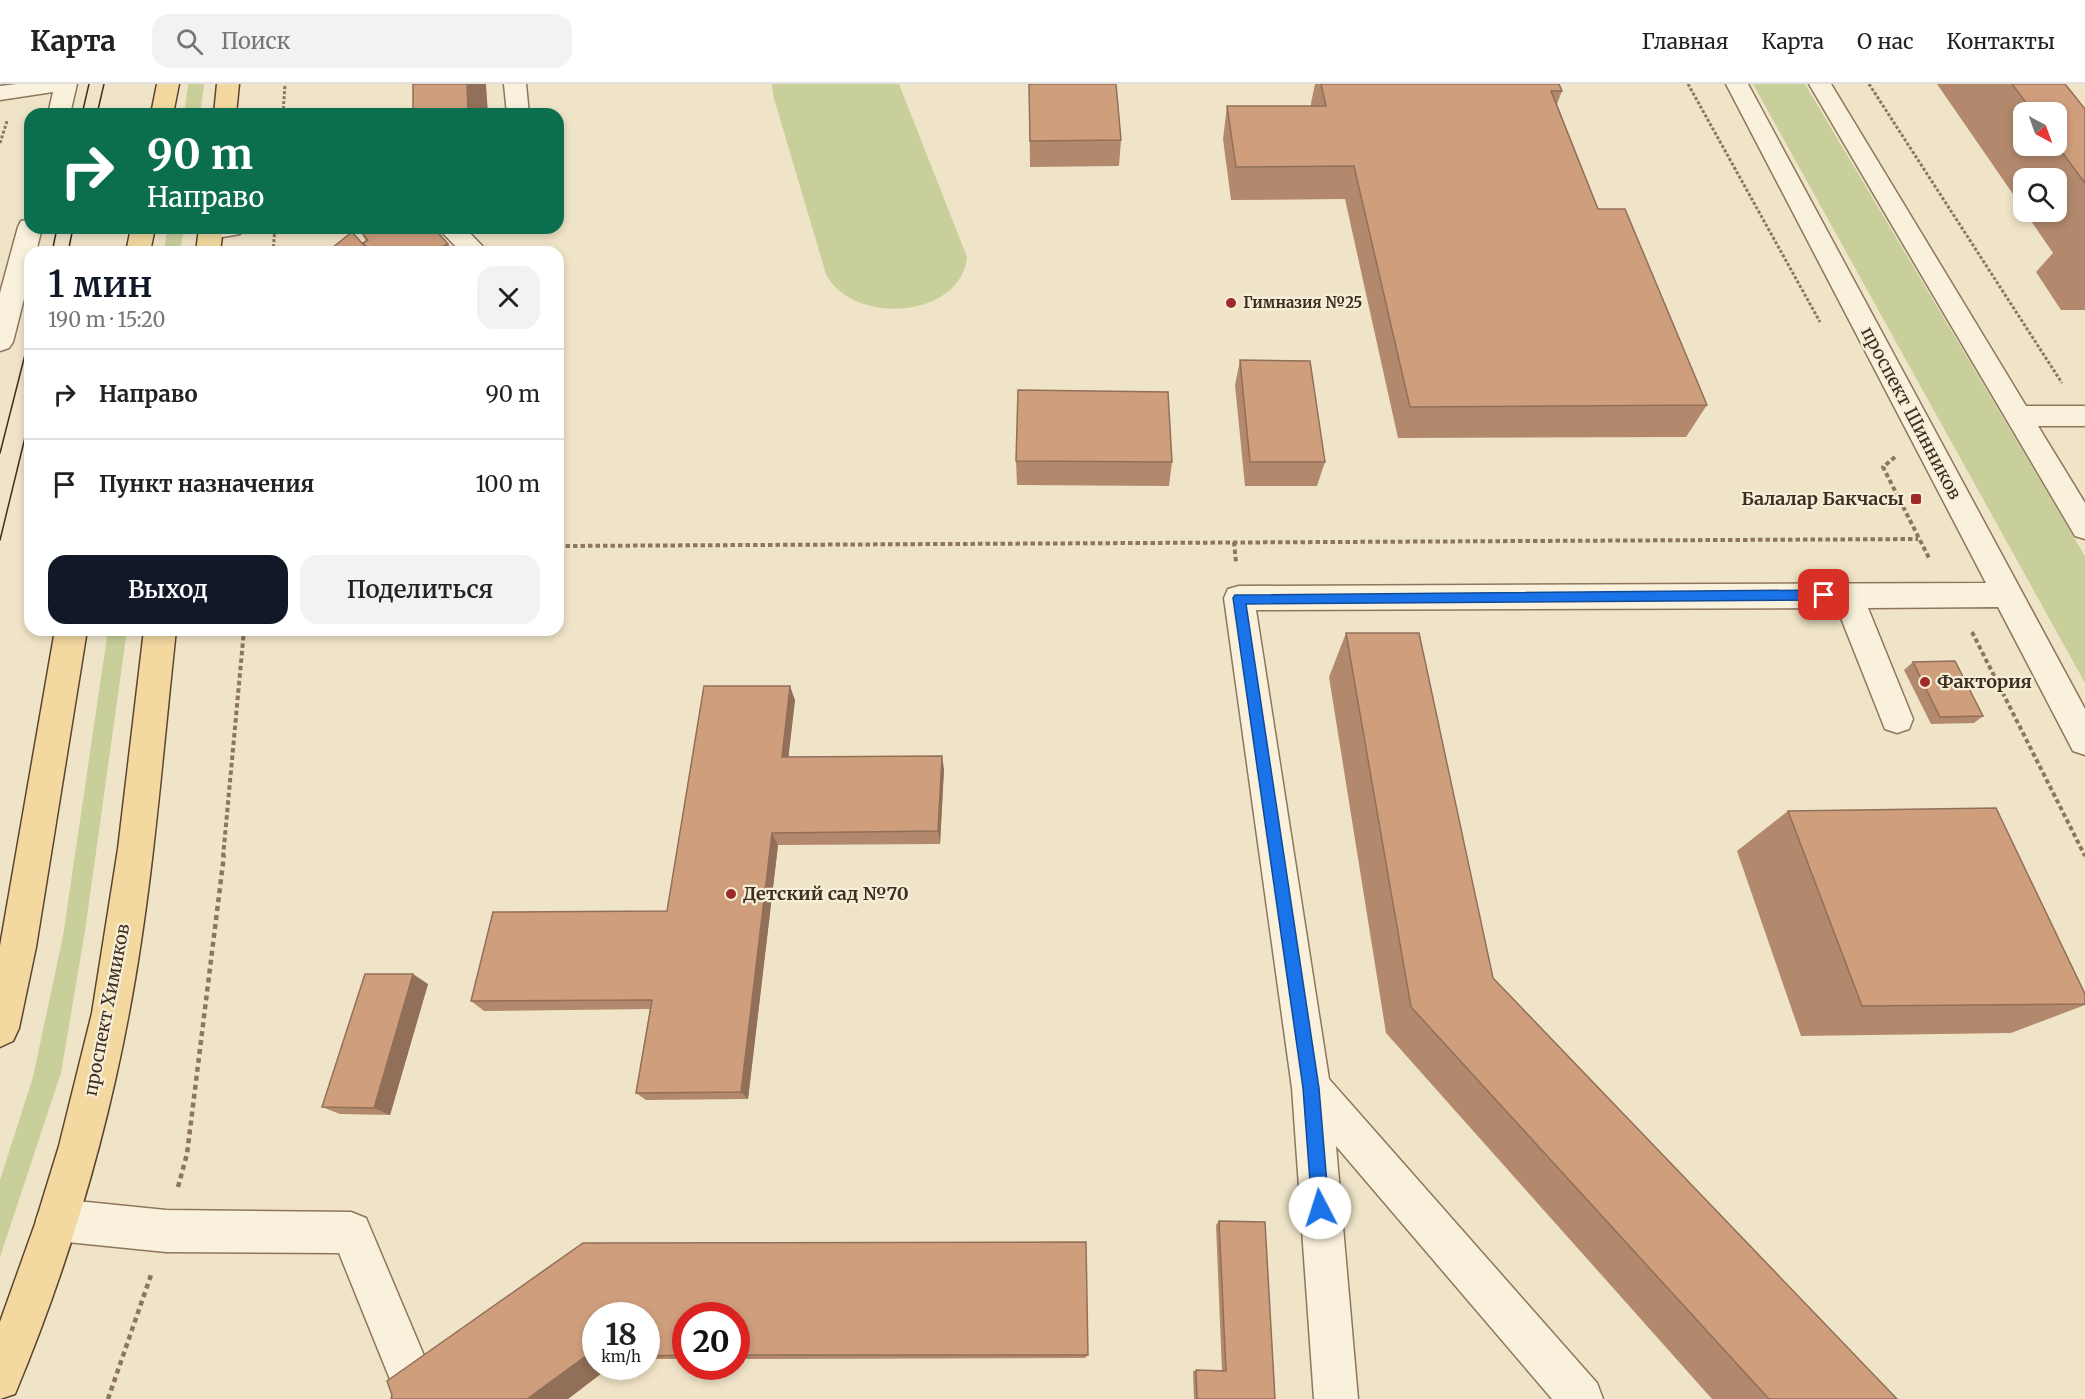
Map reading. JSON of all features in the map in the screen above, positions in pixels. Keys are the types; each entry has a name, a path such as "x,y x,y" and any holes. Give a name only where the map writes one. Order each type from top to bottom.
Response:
{"main road":[{"path":"163,108 168,84"},
{"path":"226,108 228,84"},
{"path":"0,1029 20,935 70,636"},
{"name":"проспект Химиков","path":"0,1379 57,1220 99,1067 131,879 159,636"}],"street":[{"path":"0,93 66,84 60,108"},
{"path":"515,84 517,108"},
{"name":"проспект Шинников","path":"1737,84 2085,741"},
{"path":"1820,84 2085,528"},
{"path":"0,342 7,289 27,234"},
{"path":"456,234 470,246"},
{"path":"2019,416 2084,416"},
{"path":"1847,595 1897,719"},
{"path":"1336,1399 1311,1088 1239,598 2008,595"},
{"path":"1311,1088 1581,1399"},
{"path":"57,1220 166,1231 351,1233 419,1396"}],"path":[{"path":"283,108 285,84"},
{"path":"1688,84 1821,323"},
{"path":"1869,84 2084,416"},
{"path":"1890,448 1896,458 1883,467 1918,539 1975,638 2085,856"},
{"path":"564,546 1918,539"},
{"path":"108,1399 166,1231 187,1154 230,803 244,636"}],"green space":[{"path":"188,84 204,84 201,108 185,108"},
{"path":"772,84 899,84 967,257 960,278 946,293 927,303 904,308 880,308 858,302 839,291 826,274 773,95"},
{"path":"1753,84 1805,84 2085,556 2085,683"},
{"path":"166,234 183,234 181,246 165,246"},
{"path":"107,636 126,636 85,931 61,1073 0,1257 0,1180 33,1077 63,936"}],"building":[{"path":"413,84 467,84 468,108 413,108"},
{"path":"1029,84 1116,84 1121,140 1030,141"},
{"path":"1321,84 1559,84 1562,91 1551,91 1598,209 1625,209 1707,405 1410,407 1354,166 1236,167 1227,106 1326,106"},
{"path":"2012,84 2065,84 2085,109 2085,183 2065,156 2067,156 2067,102 2026,102"},
{"path":"350,234 354,234 365,246 334,246"},
{"path":"363,234 439,234 448,244 444,246 366,246 363,243 368,240"},
{"path":"1240,360 1310,361 1325,462 1250,462"},
{"path":"1018,390 1168,392 1172,462 1016,461"},
{"path":"1346,633 1419,633 1493,978 1897,1399 1769,1399 1411,1007"},
{"path":"1955,661 1983,716 1940,717 1913,662"},
{"path":"704,686 790,686 782,757 942,756 938,831 772,833 741,1092 636,1093 652,1000 471,1001 493,912 667,911"},
{"path":"1996,808 2085,994 2085,1004 1862,1006 1788,811"},
{"path":"365,974 413,974 374,1108 322,1107"},
{"path":"1219,1221 1265,1222 1275,1399 1197,1399 1196,1370 1226,1371"},
{"path":"1086,1242 1088,1355 750,1355 750,1302 672,1302 672,1355 660,1356 660,1302 582,1302 582,1359 527,1399 391,1399 392,1395 387,1381 583,1243"}],"tram line":[{"path":"83,108 89,84"},
{"path":"98,108 104,84"},
{"path":"53,246 56,234"},
{"path":"69,246 72,234"},
{"path":"0,453 24,359"},
{"path":"0,540 24,442"}],"place":[{"name":"Гимназия №25","path":"1231,303"},
{"name":"Балалар Бакчасы","path":"1916,499"},
{"name":"Фактория","path":"1925,682"},
{"name":"Детский сад №70","path":"731,894"}],"route":[{"path":"1320,1208 1311,1088 1239,598 1824,595"}]}
